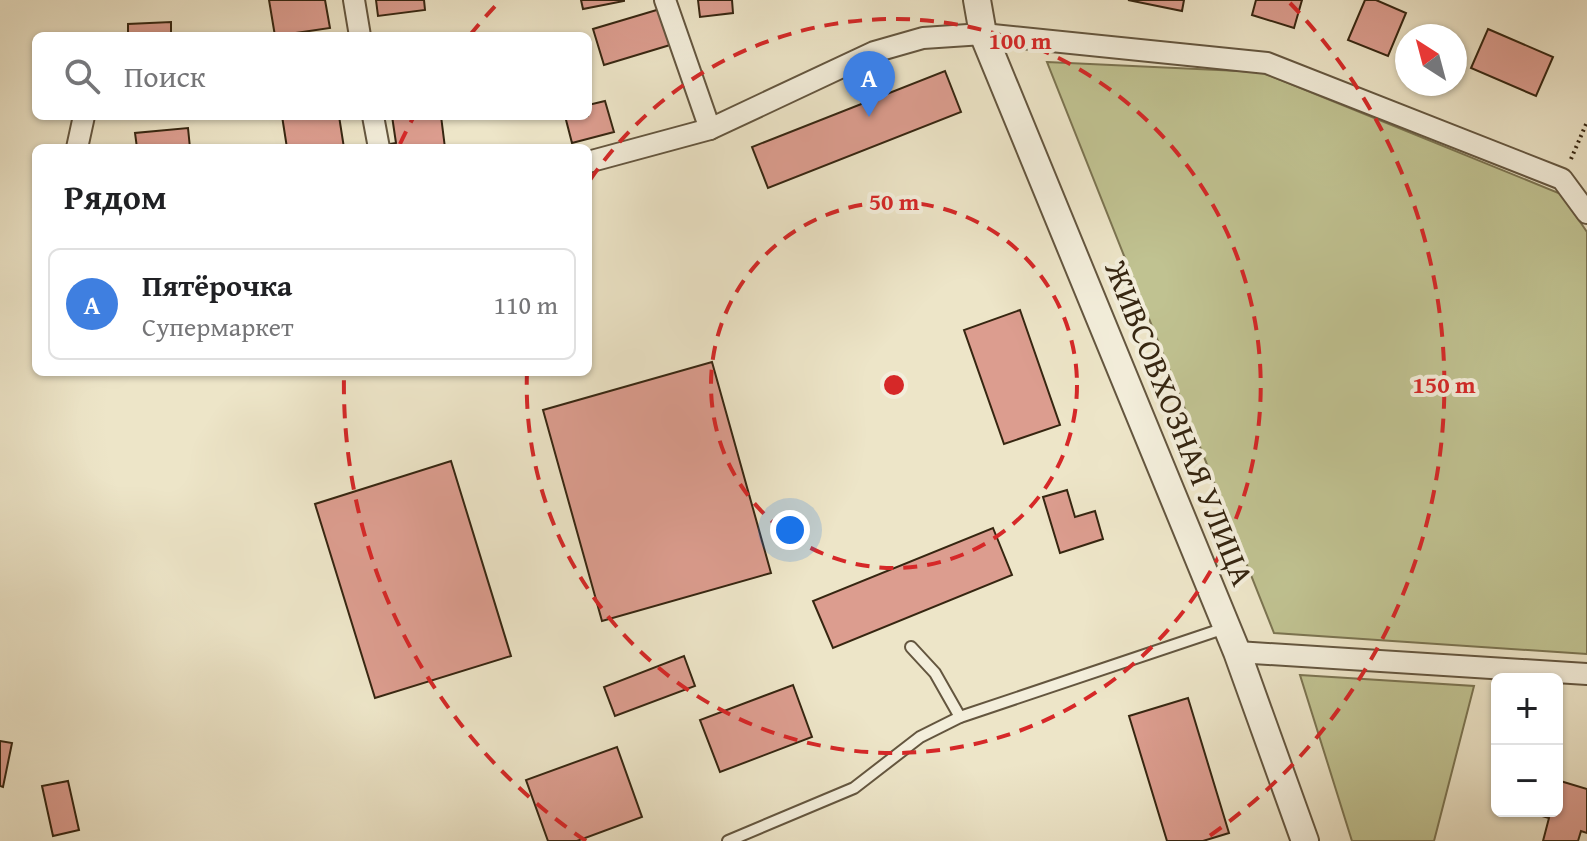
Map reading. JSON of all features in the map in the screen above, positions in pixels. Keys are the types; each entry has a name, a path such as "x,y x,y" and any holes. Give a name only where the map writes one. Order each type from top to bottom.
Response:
{"street":[{"path":"354,0 359,32"},
{"path":"665,0 710,129"},
{"name":"ЖИВСОВХОЗНАЯ УЛИЦА","path":"977,0 983,34 1232,640 1305,841"},
{"path":"592,161 710,129 874,52 923,38 983,34 1267,63 1562,179 1587,213"},
{"path":"78,144 83,120"},
{"path":"374,120 378,144"},
{"path":"1232,640 1587,674"}],"lane":[{"path":"728,841 854,788 920,737 960,717 1232,640"},
{"path":"911,647 935,673 960,717"}],"path":[{"path":"1562,179 1587,122"}],"green space":[{"path":"1047,62 1261,72 1561,194 1587,232 1587,654 1274,633"},
{"path":"1300,675 1474,686 1434,841 1352,841"}],"building":[{"path":"269,0 325,0 330,28 274,32"},
{"path":"376,0 424,0 425,10 378,16"},
{"path":"581,0 624,0 624,1 583,9"},
{"path":"698,0 732,0 733,13 700,17"},
{"path":"1128,0 1184,0 1182,11"},
{"path":"1256,0 1302,0 1294,28 1252,15"},
{"path":"1365,0 1376,0 1406,13 1401,24 1395,24 1395,39 1388,56 1348,40"},
{"path":"660,9 670,45 604,65 593,29"},
{"path":"171,22 171,32 128,32 128,24"},
{"path":"1488,29 1553,57 1536,96 1471,68"},
{"path":"945,71 961,112 768,188 752,147"},
{"path":"605,101 614,132 572,143 566,120 592,120 592,104"},
{"path":"283,120 340,120 343,144 286,144"},
{"path":"393,120 442,120 444,144 389,144 396,143"},
{"path":"188,128 190,144 136,144 135,133"},
{"path":"1020,310 1060,425 1004,444 964,330"},
{"path":"712,362 771,573 602,621 543,410"},
{"path":"451,461 511,656 375,698 315,504"},
{"path":"1067,490 1075,517 1095,511 1103,539 1060,553 1043,497"},
{"path":"993,528 1012,575 833,648 813,601"},
{"path":"684,656 695,686 615,716 604,687"},
{"path":"793,685 812,737 720,772 700,720"},
{"path":"1188,698 1229,833 1203,841 1167,841 1129,716"},
{"path":"0,741 12,743 3,787 0,786"},
{"path":"617,747 642,817 577,841 548,841 526,780"},
{"path":"68,781 79,830 53,836 42,786"},
{"path":"1563,782 1587,789 1587,833 1581,831 1578,841 1543,841 1549,818 1546,817 1563,817"}],"place":[{"name":"Пятёрочка","path":"869,117"}]}
